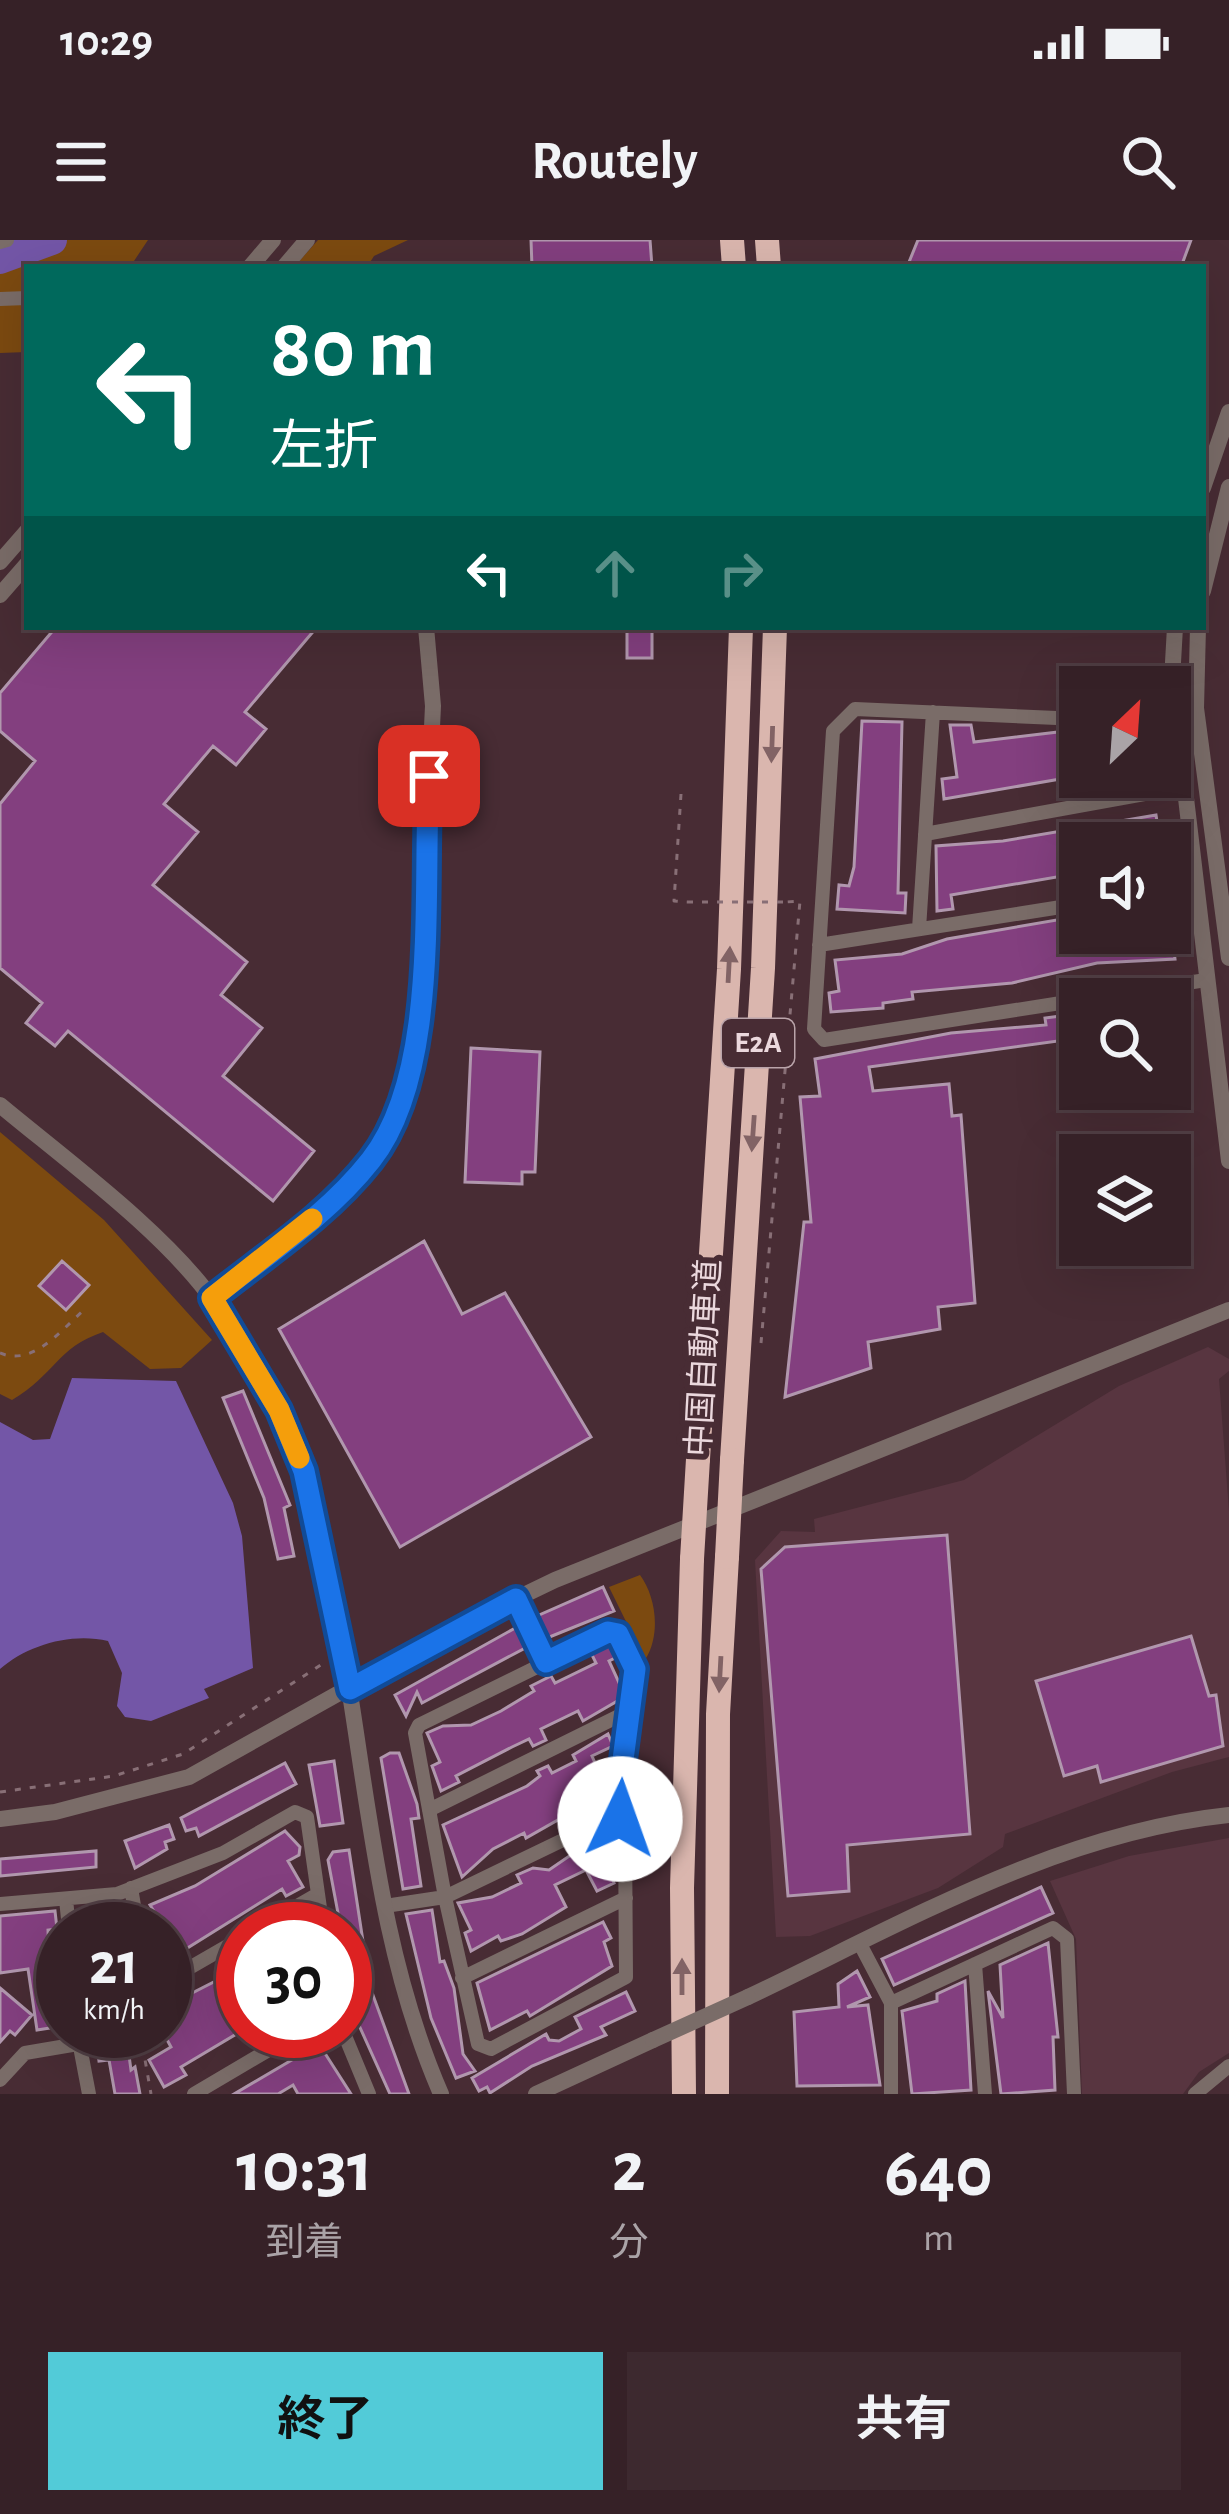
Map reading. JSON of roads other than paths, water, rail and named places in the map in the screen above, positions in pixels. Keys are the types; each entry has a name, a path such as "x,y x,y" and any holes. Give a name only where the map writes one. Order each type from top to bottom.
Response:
{"highway":[{"name":"中国自動車道","path":"684,2094 682,1888 692,1559 729,969 742,630"},
{"name":"中国自動車道","path":"717,2094 718,1714 764,968 775,630"}],"street":[{"path":"253,264 274,240"},
{"path":"287,264 308,240"},
{"path":"1206,479 1229,412"},
{"path":"1206,579 1229,487"},
{"path":"0,562 24,534"},
{"path":"0,595 24,567"},
{"path":"212,1298 328,1205 372,1159 398,1114 410,1077 420,980 433,706 427,630"},
{"path":"1173,666 1174,630"},
{"path":"1198,630 1196,708 1229,958"},
{"path":"1059,718 855,709 833,731 814,1029 824,1040 1059,1003"},
{"path":"919,929 933,712"},
{"path":"925,834 1126,798"},
{"path":"1184,798 1229,1161"},
{"path":"1191,886 1196,885"},
{"path":"819,945 1059,907"},
{"path":"1191,982 1206,980"},
{"path":"0,1105 116,1204 212,1298 279,1410 304,1471 345,1653 385,1906 415,2033 441,2094"},
{"path":"0,1819 98,1803 189,1777 516,1599 1229,1310"},
{"path":"516,1599 546,1662"},
{"path":"608,1632 618,1634 635,1669 619,1813 625,1829 626,1977 620,1985 491,2049 478,2044 462,1978 415,1732 419,1725 546,1662 608,1632"},
{"path":"429,1810 629,1711"},
{"path":"0,1904 131,1888 224,1853 295,1812 307,1817 319,1902"},
{"path":"385,1906 445,1897 619,1813"},
{"path":"536,2094 1009,1874 1160,1822 1229,1815"},
{"path":"131,1888 133,1902"},
{"path":"304,1902 318,1894"},
{"path":"462,1978 626,1898"},
{"path":"891,2002 1053,1928 1067,1939 1074,2094"},
{"path":"860,1944 891,2002 891,2094"},
{"path":"975,1964 985,2094"},
{"path":"0,2080 25,2053 36,2050"},
{"path":"81,2058 89,2094"},
{"path":"194,2094 256,2058"},
{"path":"354,2058 369,2094"},
{"path":"1195,2094 1229,2066"}],"waterway":[{"path":"0,259 52,240"}]}
